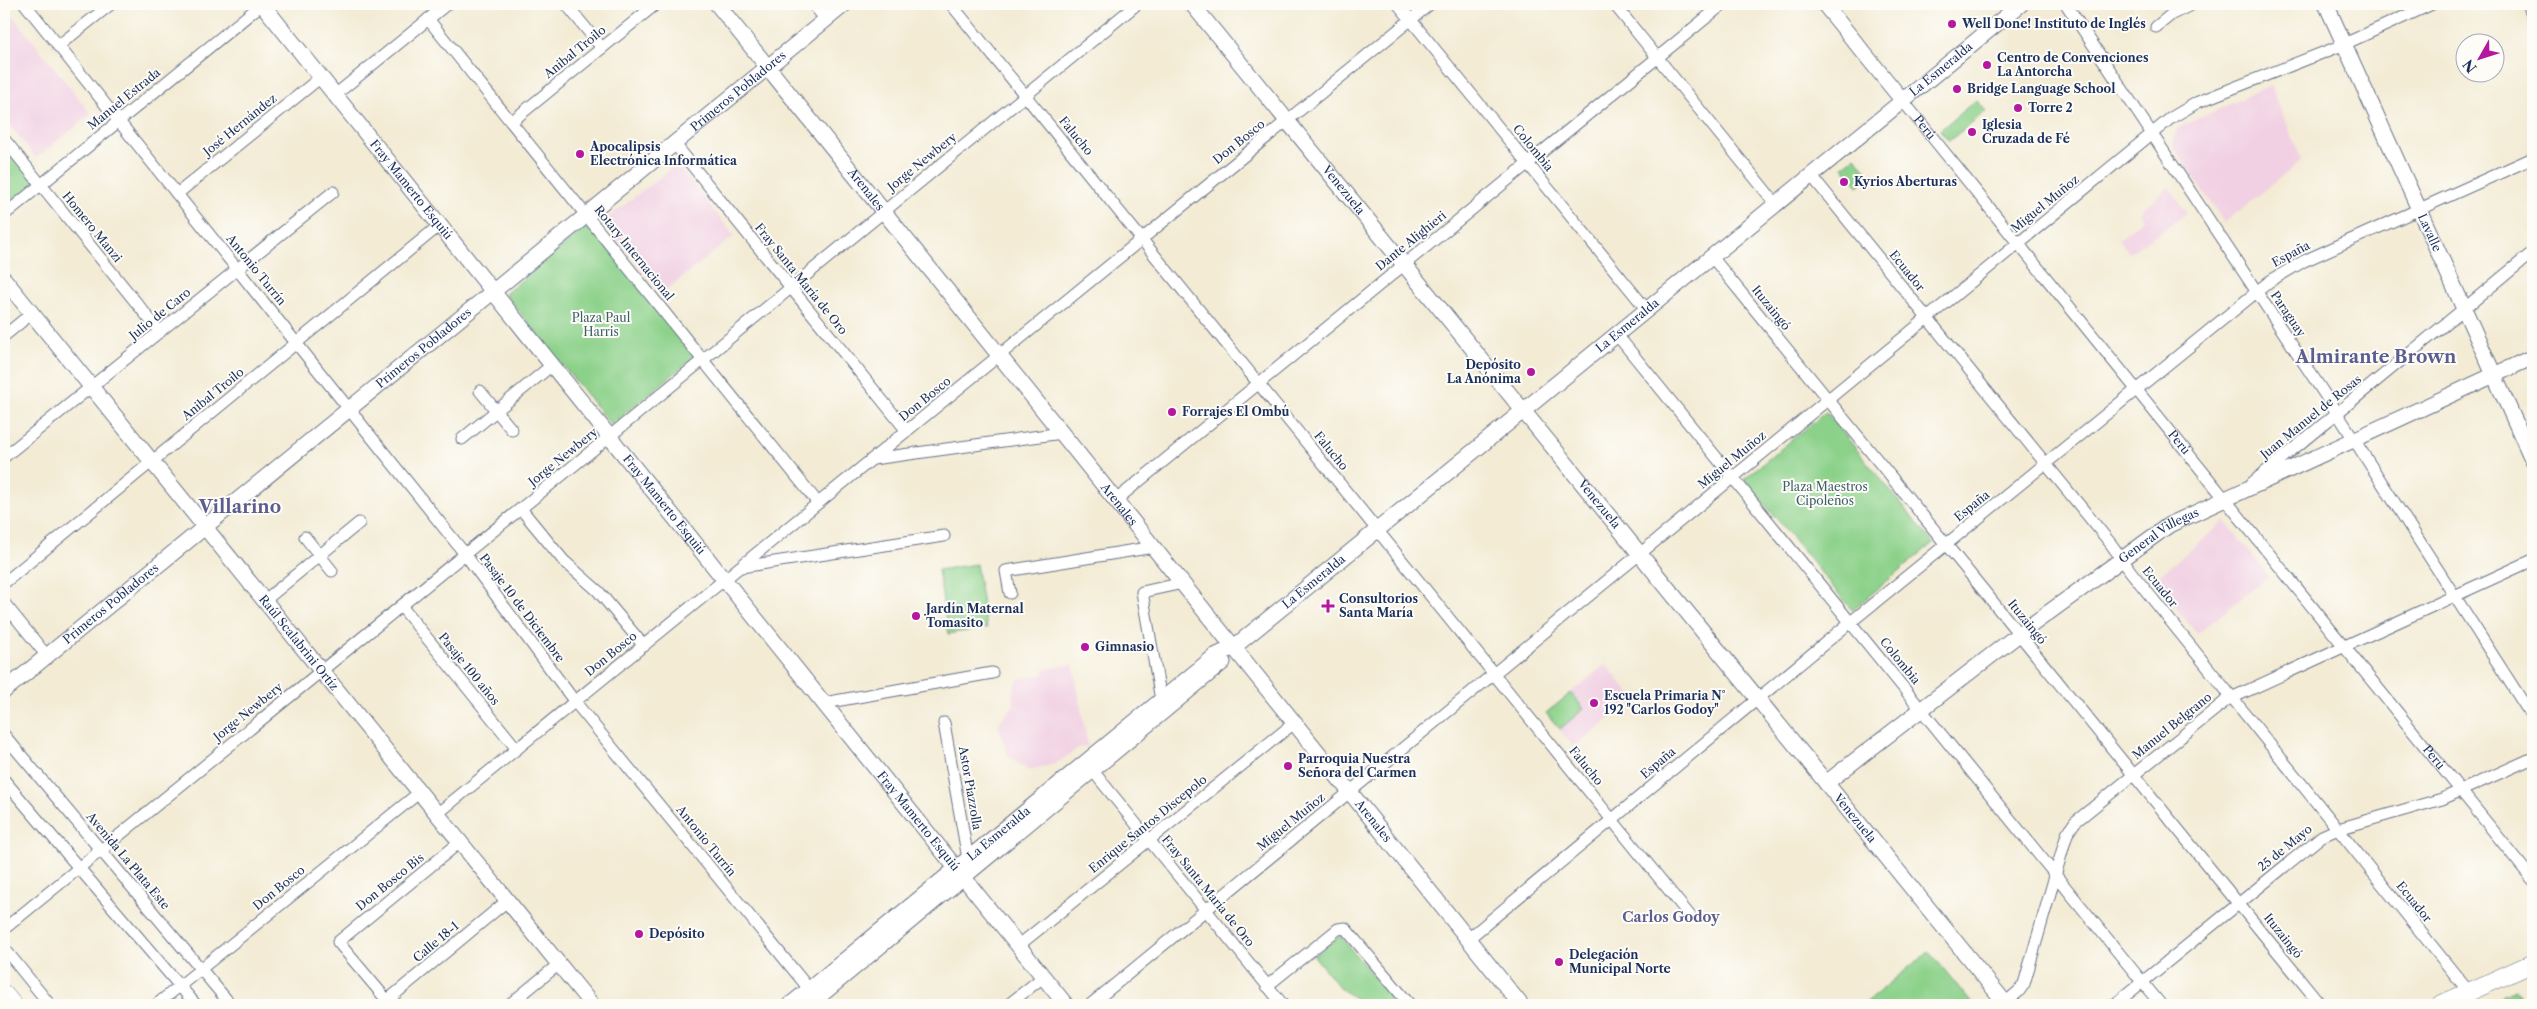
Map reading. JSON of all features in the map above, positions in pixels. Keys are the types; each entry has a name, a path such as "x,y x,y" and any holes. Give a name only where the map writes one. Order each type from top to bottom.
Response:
{"main road":[{"path":"2455,1000 2533,963"},
{"path":"4,994 13,1005"}],"street":[{"name":"Antonio Turrín","path":"25,4 465,554"},
{"path":"58,46 111,4"},
{"name":"Fray Mamerto Esquiú","path":"262,4 724,580 824,703 963,868 1018,946 1066,1005"},
{"name":"Manuel Estrada","path":"4,215 262,4"},
{"path":"335,94 447,4"},
{"path":"566,4 602,48"},
{"name":"Anibal Troilo","path":"511,122 656,4"},
{"name":"Arenales","path":"717,4 1521,1005"},
{"path":"813,4 826,20"},
{"name":"Primeros Pobladores","path":"4,691 845,4"},
{"name":"Falucho","path":"951,4 1690,916"},
{"name":"Jorge Newbery","path":"4,929 521,509 1137,4"},
{"name":"Venezuela","path":"1192,4 2005,1005"},
{"name":"Colombia","path":"1398,4 1647,310"},
{"name":"Don Bosco","path":"437,814 1430,4"},
{"path":"1614,4 1776,204"},
{"name":"Dante Alighieri","path":"1116,500 1723,4"},
{"name":"Perú","path":"1824,4 2533,880"},
{"name":"La Esmeralda","path":"790,1005 812,998 1161,700 1215,656 1234,647 2021,4"},
{"name":"Paraguay","path":"2066,4 2337,413 2533,718"},
{"path":"2156,27 2172,14 2193,4"},
{"name":"Lavalle","path":"2326,4 2533,461"},
{"name":"Miguel Muñoz","path":"1090,1005 2152,133 2192,105 2344,44 2432,4"},
{"path":"2528,4 2533,16"},
{"name":"Rotary Internacional","path":"428,19 818,503"},
{"name":"José Hernández","path":"177,194 321,78"},
{"name":"Homero Manzi","path":"4,139 160,332"},
{"name":"Fray Santa María de Oro","path":"674,144 907,431"},
{"name":"España","path":"1468,939 1850,622 2257,292 2296,265 2533,158"},
{"name":"Ecuador","path":"1811,175 2046,464 2338,829 2455,1000"},
{"name":"Julio de Caro","path":"4,458 333,192"},
{"name":"Anibal Troilo","path":"4,583 440,225"},
{"name":"Juan Manuel de Rosas","path":"2244,489 2533,252"},
{"name":"Ituzaingó","path":"1712,257 2321,1005"},
{"name":"Raúl Scalabrini Ortíz","path":"4,279 592,1005"},
{"path":"4,336 32,313"},
{"name":"Colombia","path":"1617,334 2161,1005"},
{"name":"General Villegas","path":"1826,784 2019,634 2169,525 2533,357"},
{"path":"462,439 552,364"},
{"path":"480,391 512,430"},
{"path":"873,459 1062,433"},
{"path":"521,509 563,560 598,590 644,646"},
{"path":"264,600 359,523"},
{"path":"740,567 944,536"},
{"path":"305,537 332,571"},
{"path":"1010,593 1006,571 1154,547"},
{"name":"Pasaje 10 de Diciembre","path":"465,554 575,702"},
{"name":"Manuel Belgrano","path":"2005,1005 2024,984 2070,828 2215,708 2232,698 2533,560"},
{"path":"1161,700 1142,592 1183,583"},
{"path":"4,603 47,656"},
{"name":"Pasaje 100 años","path":"400,606 517,749"},
{"name":"La Esmeralda","path":"963,868 1093,771 1222,664 1234,647"},
{"path":"824,703 992,673"},
{"name":"Antonio Turrín","path":"575,702 812,998"},
{"name":"Astor Piazzolla","path":"944,723 963,868"},
{"name":"Enrique Santos Discepolo","path":"1018,946 1294,723"},
{"name":"Avenida La Plata Este","path":"4,735 231,1005"},
{"name":"25 de Mayo","path":"2114,1005 2318,838 2338,829 2432,802 2533,758"},
{"name":"Fray Santa María de Oro","path":"1093,771 1283,1005"},
{"path":"4,780 196,1005"},
{"name":"Don Bosco","path":"156,1005 420,792"},
{"name":"Don Bosco Bis","path":"386,1004 338,942 460,842"},
{"name":"Calle 18-1","path":"386,1004 508,901"},
{"path":"1267,986 1342,927 1351,932 1410,1005"},
{"path":"4,948 50,1005"},
{"path":"509,1005 559,964"},
{"path":"1008,1005 1043,977"}],"shaded area":[{"path":"4,5 91,114 36,158 4,118"},
{"path":"2271,86 2302,160 2224,223 2173,146 2177,128"},
{"path":"672,168 681,169 734,236 661,294 608,227 609,217"},
{"path":"2169,187 2187,213 2129,253 2119,239 2143,219 2139,212"},
{"path":"2225,521 2269,576 2197,634 2153,580"},
{"path":"1073,664 1088,746 1078,748 1056,764 1028,770 1008,756 998,724 1014,705 1013,690 1019,679 1044,674 1043,670"},
{"name":"Escuela Primaria N° 192 \"Carlos Godoy\"","path":"1606,664 1634,699 1574,747 1546,713"}],"green space":[{"path":"1976,100 1986,111 1949,141 1940,130"},
{"path":"4,139 41,185 4,215"},
{"path":"1855,157 1871,176 1858,186 1843,167"},
{"name":"Plaza Paul Harris","path":"590,224 697,355 611,425 505,294"},
{"name":"Plaza Maestros Cipoleños","path":"1826,412 1933,543 1852,610 1744,479"},
{"path":"976,564 987,628 948,634 938,570"},
{"path":"1571,693 1584,709 1560,729 1546,713"},
{"path":"1340,936 1397,1005 1364,1005 1340,988 1314,956"},
{"path":"1929,951 1973,1005 1863,1005"},
{"path":"2516,989 2523,1005 2507,1005 2502,995"}],"place":[{"name":"Well Done! Instituto de Inglés","path":"1952,24"},
{"name":"Centro de Convenciones La Antorcha","path":"1987,65"},
{"name":"Bridge Language School","path":"1957,89"},
{"name":"Torre 2","path":"2018,108"},
{"name":"Iglesia Cruzada de Fé","path":"1972,132"},
{"name":"Apocalipsis Electrónica Informática","path":"580,154"},
{"name":"Kyrios Aberturas","path":"1844,182"},
{"name":"Depósito La Anónima","path":"1531,372"},
{"name":"Forrajes El Ombú","path":"1172,412"},
{"name":"Consultorios Santa María","path":"1328,606"},
{"name":"Jardín Maternal Tomasito","path":"916,616"},
{"name":"Gimnasio","path":"1085,647"},
{"name":"Escuela Primaria N° 192 \"Carlos Godoy\"","path":"1594,703"},
{"name":"Parroquia Nuestra Señora del Carmen","path":"1288,766"},
{"name":"Depósito","path":"639,934"},
{"name":"Delegación Municipal Norte","path":"1559,962"}],"district":[{"name":"Almirante Brown","path":"2376,357"},
{"name":"Villarino","path":"240,507"},
{"name":"Carlos Godoy","path":"1671,917"}]}
